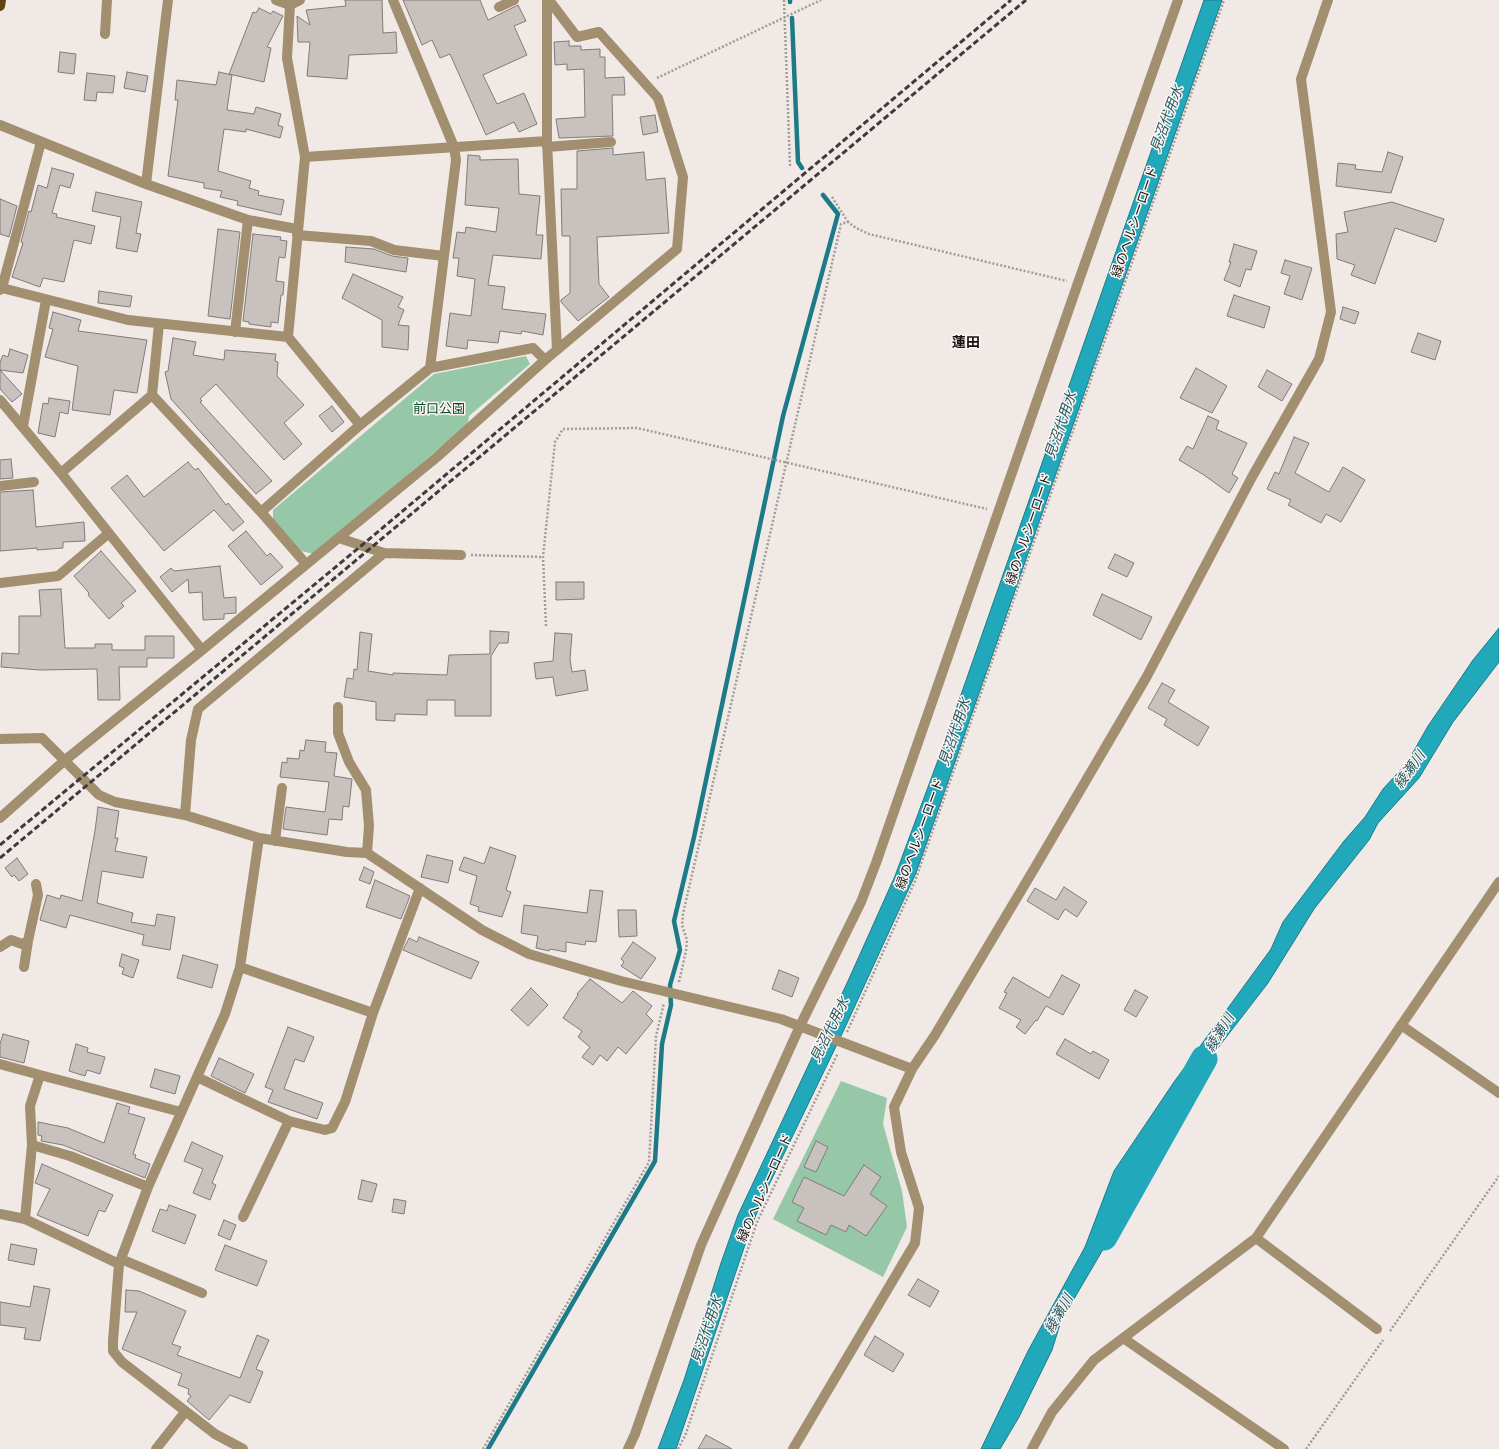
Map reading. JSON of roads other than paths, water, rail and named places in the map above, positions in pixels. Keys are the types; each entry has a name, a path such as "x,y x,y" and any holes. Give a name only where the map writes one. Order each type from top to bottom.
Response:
{"main road":[{"path":"0,6 1,0"}],"street":[{"path":"105,34 108,0"},
{"path":"146,184 168,0"},
{"path":"276,0 290,5 300,0"},
{"path":"393,0 454,147 456,160 430,368"},
{"path":"499,7 514,0"},
{"path":"0,818 64,761 437,457 545,360 677,249 683,178 658,98 599,32 577,36 548,0"},
{"path":"548,0 547,144 557,350"},
{"path":"628,1449 635,1434 701,1245 800,1026 861,902 876,863 1178,0"},
{"path":"793,1449 915,1243 919,1208 900,1152 894,1107 912,1069 935,1035 1146,678 1252,477 1319,360 1331,312 1301,79 1328,0"},
{"path":"290,5 287,58 305,157 288,337 360,426"},
{"path":"0,125 146,184 248,220 297,232 371,240 394,250 444,256"},
{"path":"41,142 1,289 128,320 288,337"},
{"path":"305,157 454,147 611,142"},
{"path":"235,332 248,220"},
{"path":"23,426 46,300"},
{"path":"61,473 152,395 160,324"},
{"path":"261,512 360,426 430,368 534,348 545,360"},
{"path":"152,395 261,512 306,564"},
{"path":"0,400 61,473 202,650"},
{"path":"0,486 34,482"},
{"path":"0,582 58,576 109,533"},
{"path":"339,538 384,553 462,555"},
{"path":"185,815 191,740 198,709 384,553"},
{"path":"338,707 338,733 350,762 366,790 370,826 367,853"},
{"path":"0,739 42,738 99,795 115,802 185,815 259,838 347,852 367,853 482,930 530,954 621,981 781,1019 912,1069"},
{"path":"275,841 282,788"},
{"path":"243,1449 215,1434 185,1412 122,1362 113,1351 120,1262 148,1187 225,1014 240,967 259,838"},
{"path":"1032,1449 1052,1412 1094,1360 1256,1238 1499,882"},
{"path":"24,967 38,895 36,884"},
{"path":"197,1077 288,1121 325,1130 332,1128 345,1102 373,1013 420,888"},
{"path":"0,947 10,940 22,944 28,941"},
{"path":"240,967 373,1013"},
{"path":"1401,1025 1499,1093"},
{"path":"0,1064 181,1112"},
{"path":"25,1219 32,1146 30,1106 40,1075"},
{"path":"243,1217 288,1121"},
{"path":"32,1146 70,1156 148,1187"},
{"path":"0,1214 25,1219 120,1262 202,1293"},
{"path":"1256,1238 1377,1329"},
{"path":"1123,1338 1284,1449"},
{"path":"156,1449 185,1412"}],"water":[{"name":"見沼代用水","path":"1204,0 1222,0 916,873 842,1034 766,1191 751,1227 676,1449 658,1449 684,1380 721,1263 738,1215 848,981 895,876 941,752"},
{"path":"1499,628 1499,662 1453,722 1419,778 1378,823 1369,840 1314,909 1268,983 1170,1113 1147,1153 1105,1246 1061,1321 1052,1350 1019,1417 1000,1449 981,1449 1028,1351 1085,1247 1114,1171 1174,1082 1271,949 1283,922 1344,841 1365,817 1383,789 1407,763 1428,726 1473,660"}],"waterway":[{"path":"792,18 798,162 802,168"},
{"path":"488,1449 655,1161 662,1044 671,1005 670,985 680,950 674,921 694,837 783,416 838,214 823,195"},
{"name":"綾瀬川","path":"1104,1237 1204,1059"}],"railway":[{"path":"0,845 361,546 1011,0"},
{"path":"0,858 1026,0"}],"district":[{"name":"蓮田","path":"966,343"}],"park label":[{"name":"前口公園","path":"439,409"}]}
